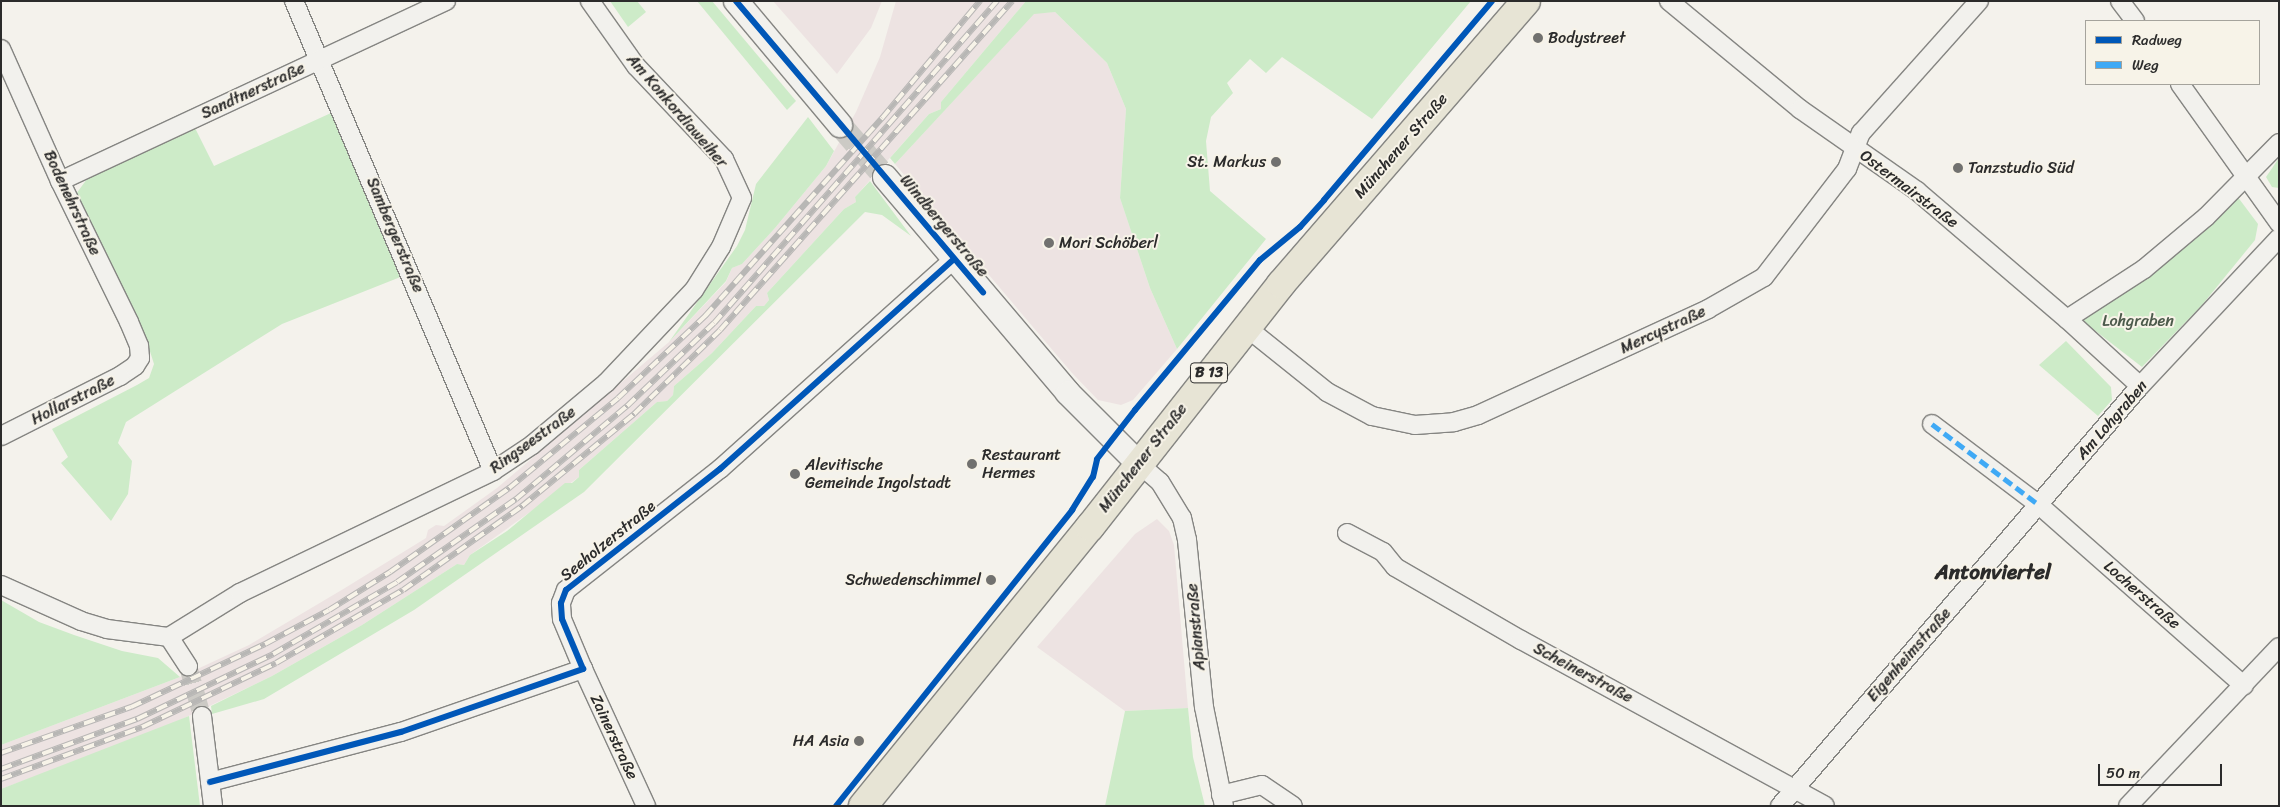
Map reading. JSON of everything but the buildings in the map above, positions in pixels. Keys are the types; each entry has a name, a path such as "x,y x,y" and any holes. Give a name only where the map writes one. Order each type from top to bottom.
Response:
{"main road":[{"name":"Münchener Straße","path":"864,806 1090,527 1138,463 1246,327 1526,1"}],"street":[{"name":"Sambergerstraße","path":"294,1 492,471"},
{"name":"Sandtnerstraße","path":"60,181 446,1"},
{"name":"Am Konkordiaweiher","path":"590,1 636,66 724,159 742,198"},
{"path":"736,1 840,125"},
{"name":"Ostermairstraße","path":"1669,1 1742,64 1856,148 1906,182 2067,319 2140,386"},
{"name":"Mercystraße","path":"1246,327 1327,392 1350,406 1393,422 1415,425 1454,422 1478,415 1748,289 1764,277 1784,254 1847,169 1870,122 1979,1"},
{"path":"2120,1 2133,20"},
{"name":"Bodenehrstraße","path":"1,49 60,181 129,322 139,346 140,358"},
{"path":"2181,85 2248,175 2279,223"},
{"path":"2067,319 2144,268 2206,217 2279,143"},
{"name":"Windbergerstraße","path":"885,177 1068,393 1138,463"},
{"name":"Ringseestraße","path":"169,637 240,593 492,471 572,412 650,339 694,290 721,247 742,198"},
{"name":"Am Lohgraben","path":"2039,505 2140,386 2279,238"},
{"name":"Seeholzerstraße","path":"583,669 562,619 561,603 566,590 720,469 954,259"},
{"name":"Hollarstraße","path":"1,436 120,376 135,366 140,358"},
{"path":"1932,424 2039,505"},
{"name":"Apianstraße","path":"1138,463 1160,482 1182,518 1187,540 1204,706 1222,800"},
{"name":"Locherstraße","path":"2039,505 2244,686"},
{"name":"Eigenheimstraße","path":"1780,806 2039,505"},
{"name":"Scheinerstraße","path":"1347,533 1383,552 1395,567 1521,640 1825,806"},
{"path":"1,585 81,621 108,628 169,637 188,666"},
{"path":"2128,806 2279,647"},
{"path":"210,782 401,732 583,669"},
{"name":"Zainerstraße","path":"583,669 646,806"},
{"path":"202,716 213,806"},
{"path":"1222,800 1262,785 1292,806"}],"shaded area":[{"path":"773,1 882,1 871,28 837,74"},
{"path":"896,1 1026,1 941,102 941,109 929,114 855,197 856,202 844,209 767,293 769,300 764,306 756,306 712,353 674,386 673,395 667,401 657,402 579,470 579,477 470,555 464,565 457,564 362,625 272,676 151,734 1,789 1,745 180,677 249,645 345,588 426,538 428,530 436,525 444,526 497,488 669,342 726,282 732,268 742,264 775,228 826,166 856,112 880,57"},
{"name":"Mori Schöberl","path":"1055,12 1107,63 1126,109 1120,198 1150,288 1177,349 1133,400 1121,405 1098,400 1072,373 895,164 1034,13"},
{"path":"1157,519 1169,531 1174,545 1188,708 1125,711 1037,647 1135,534"}],"green space":[{"path":"610,1 637,1 646,12 628,27"},
{"path":"697,1 712,1 796,101 787,110"},
{"path":"1026,1 1471,1 1372,119 1282,57 1266,73 1250,59 1227,83 1233,93 1211,117 1206,141 1210,191 1266,239 1177,349 1150,288 1120,198 1126,109 1107,63 1055,12 1034,14 895,164 890,158 929,114 941,109 941,102"},
{"path":"331,113 403,276 282,324 126,422 118,443 132,461 128,494 111,521 61,463 68,457 52,429 149,378 154,364 147,342 76,194 87,179 195,128 214,166"},
{"path":"808,117 834,151 826,166 775,228 742,264 732,268 726,281 669,342 737,246 745,230 756,184"},
{"path":"2279,158 2279,188 2272,187 2266,177"},
{"path":"870,181 911,236 882,215 865,212 584,492 414,610 264,699 212,714 211,706 272,676 362,625 457,564 464,565 470,555 507,531 565,483 572,483 579,477 579,470 657,402 667,401 673,395 674,386 712,353 756,306 764,306 769,300 767,293 844,209 856,202 855,197"},
{"name":"Lohgraben","path":"2237,196 2258,224 2255,240 2202,305 2142,367 2084,322 2082,318"},
{"path":"2066,341 2111,387 2112,400 2098,416 2039,365"},
{"path":"1,600 39,622 74,635 122,651 158,658 180,677 1,745"},
{"path":"1188,708 1193,757 1205,806 1105,806 1125,711"},
{"path":"189,716 200,806 1,806 1,789"}],"tunnel":[{"path":"840,125 885,177"},
{"path":"188,666 202,716"}],"railway":[{"path":"1,753 131,707 265,644 329,610 390,572 509,488 618,398 705,316 882,118 980,1"},
{"path":"1,769 137,719 273,654 397,582 516,499 627,406 714,323 997,1"},
{"path":"1,779 142,727 276,663 403,590 522,506 634,414 720,330 1012,1"}],"marked path":[{"path":"1932,424 2039,505"}],"cycle path":[{"path":"736,1 983,292"},
{"path":"836,806 1072,510 1093,477 1097,459 1135,410 1260,260 1300,227 1492,1"},
{"path":"210,782 401,732 583,669 562,619 561,603 566,590 720,469 954,259"}],"place":[{"name":"Bodystreet","path":"1538,38"},
{"name":"St. Markus","path":"1276,162"},
{"name":"Tanzstudio Süd","path":"1958,168"},
{"name":"Mori Schöberl","path":"1049,243"},
{"name":"Restaurant Hermes","path":"972,464"},
{"name":"Alevitische Gemeinde Ingolstadt","path":"795,474"},
{"name":"Schwedenschimmel","path":"991,580"},
{"name":"HA Asia","path":"859,741"}],"district":[{"name":"Antonviertel","path":"1993,572"}]}
